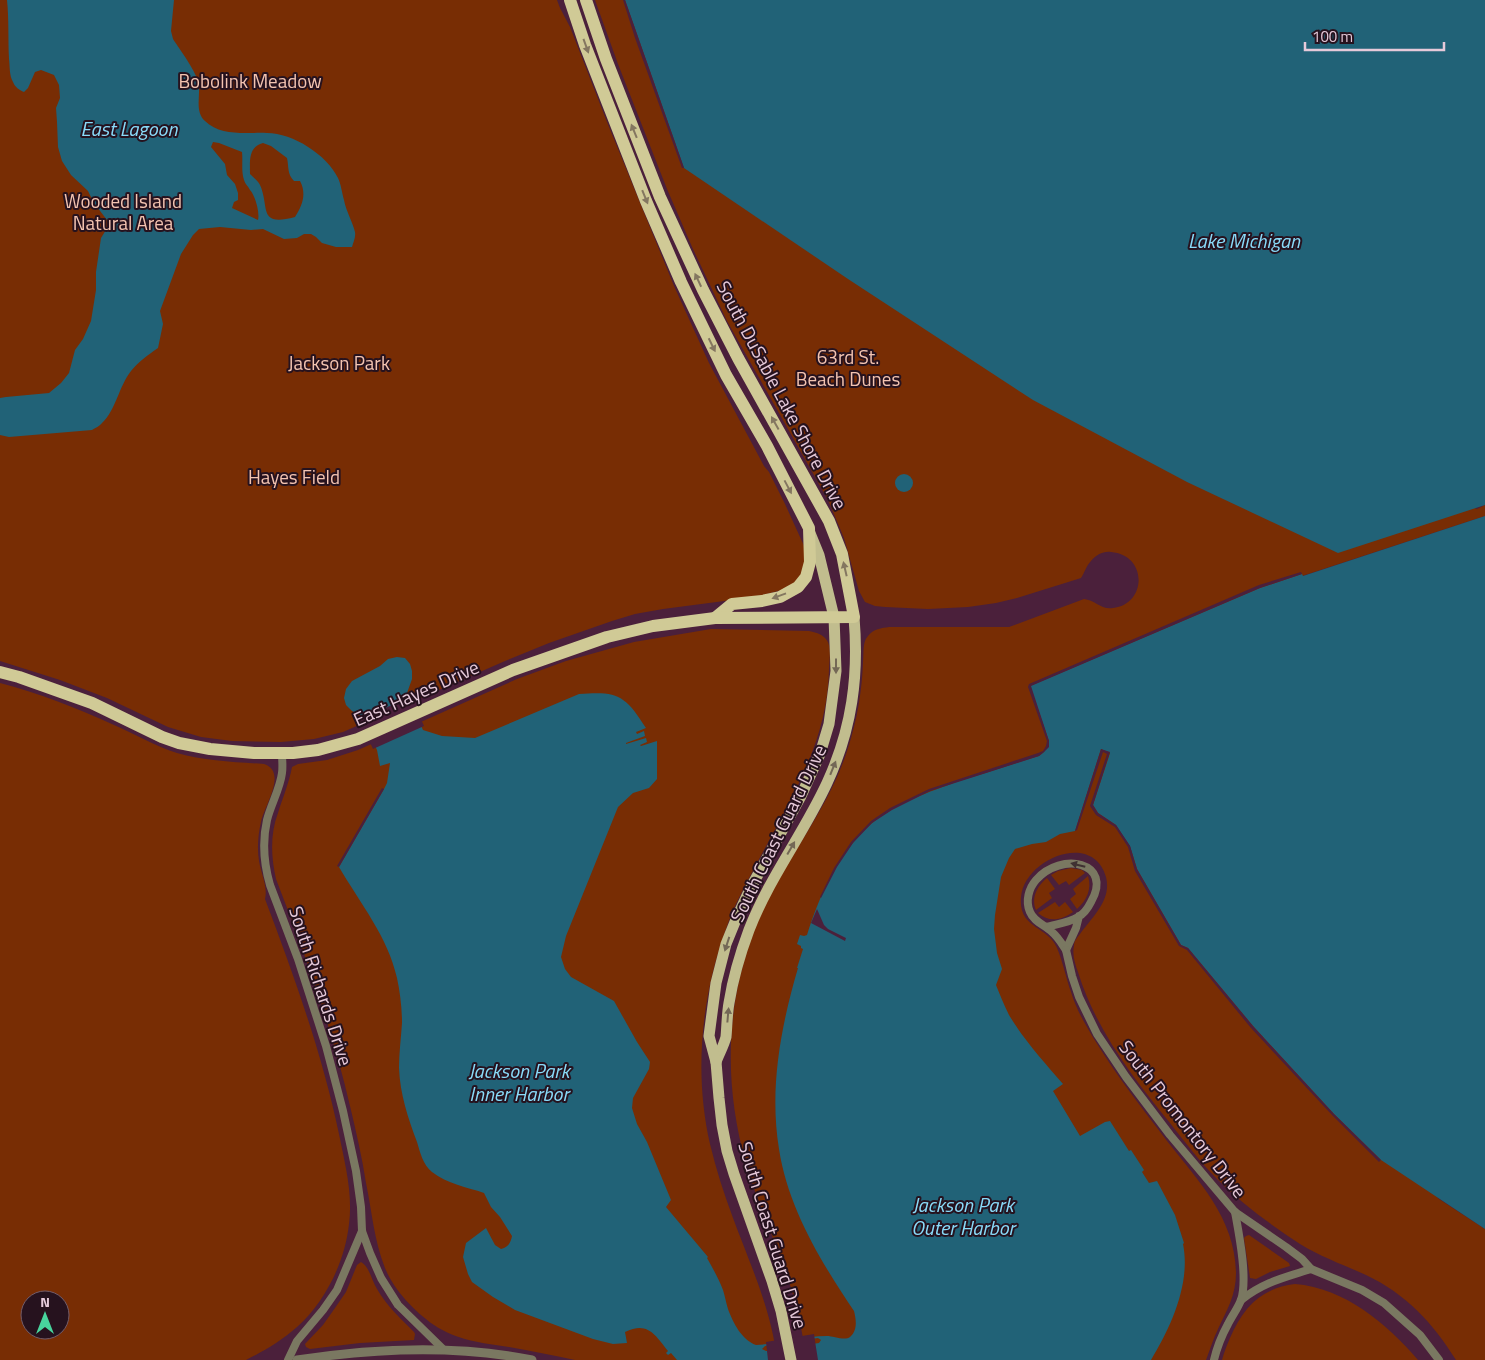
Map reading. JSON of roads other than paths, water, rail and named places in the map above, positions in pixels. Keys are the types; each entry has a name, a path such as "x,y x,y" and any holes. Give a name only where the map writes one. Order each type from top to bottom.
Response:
{"highway":[{"name":"South DuSable Lake Shore Drive","path":"570,0 585,45 632,166 681,282 726,375 767,446 808,528"},
{"name":"South DuSable Lake Shore Drive","path":"586,0 606,58 660,197 702,290 829,521 842,554 854,617"},
{"path":"714,618 732,604 780,597 798,587 806,577 810,562 808,528"},
{"name":"East Hayes Drive","path":"0,672 19,677 92,704 179,743 210,749 254,753 282,753 318,750 358,739 513,670 607,637 652,626 714,618 854,617"}],"main road":[{"name":"South DuSable Lake Shore Drive","path":"808,528 819,555 834,617"},
{"name":"South Coast Guard Drive","path":"791,1360 787,1333 772,1281 736,1181 727,1150 718,1098 716,1062 708,1036 716,983 726,944 750,889 801,796 820,754 829,724 836,671 834,617"},
{"name":"South Coast Guard Drive","path":"716,1062 725,1039 728,1005 734,976 750,928 762,901 827,784 841,746 849,718 855,684 856,646 854,617"}],"street":[{"name":"South Richards Drive","path":"282,753 282,775 264,832 266,871 306,981 326,1046 356,1171 362,1207 362,1231 374,1265 390,1293 406,1314 443,1349"},
{"name":"South Promontory Drive","path":"1066,950 1079,916 1087,908 1093,897 1095,886 1095,879 1090,870 1079,864 1069,863 1058,865 1034,882 1028,896 1030,913 1035,920 1053,932 1066,950 1079,997 1097,1034 1126,1078 1170,1135 1235,1212 1286,1247 1311,1269 1362,1290 1384,1303 1420,1335 1439,1360"},
{"path":"1046,927 1063,923 1079,916"},
{"path":"1214,1360 1221,1339 1241,1300 1243,1286 1240,1240 1235,1212"},
{"name":"South Richards Drive","path":"288,1360 297,1342 337,1290 362,1231"},
{"path":"1241,1300 1268,1282 1311,1269"},
{"path":"297,1360 365,1352 443,1349 472,1351 532,1360"}],"water":[{"name":"East Lagoon","path":"7,0 174,0 171,31 173,39 198,80 199,109 205,121 211,126 226,132 267,133 288,137 318,154 333,169 338,178 355,232 352,247 336,247 322,243 311,234 284,239 263,229 251,230 220,227 199,229 181,254 160,311 163,324 158,348 140,361 131,371 111,412 100,425 92,430 9,437 0,435 0,398 49,393 69,373 75,350 83,339 91,321 101,238 109,225 88,191 71,175 62,161 58,147 56,108 60,98 59,85 54,75 41,70 35,72 28,88 24,92 14,84 10,73","holes":["213,142 242,152 243,177 255,200 258,220 232,208 234,202 238,200 238,193 235,184 227,175 225,164 211,147","263,143 271,146 287,158 290,176 294,181 300,181 303,200 295,217 283,219 270,217 267,213 260,185 250,174 252,151"]},
{"name":"Lake Michigan","path":"625,0 1485,0 1485,505 1338,553 1187,482 1033,400 848,279 684,168"},
{"path":"904,474 910,477 913,483 910,489 904,492 898,489 895,483 898,477"},
{"path":"1485,516 1485,1229 1381,1160 1334,1114 1253,1026 1188,948 1181,945 1137,869 1130,846 1116,825 1098,813 1093,805 1110,753 1101,749 1075,831 1060,834 1046,842 1015,849 1009,858 1001,877 995,915 994,929 997,953 1002,969 996,985 1015,1024 1034,1051 1063,1084 1053,1091 1080,1136 1110,1121 1144,1170 1142,1172 1149,1183 1157,1181 1175,1215 1184,1243 1185,1259 1182,1289 1166,1333 1151,1360 677,1360 671,1353 668,1355 666,1353 668,1351 655,1335 645,1329 633,1329 625,1332 627,1343 613,1344 593,1339 515,1310 472,1282 463,1257 466,1243 486,1228 495,1245 501,1249 509,1244 512,1236 491,1207 484,1193 444,1180 432,1172 424,1162 408,1115 401,1087 399,1068 402,1012 393,963 380,934 339,867 387,783 390,763 380,766 377,750 360,715 346,705 344,698 346,689 352,681 380,666 388,659 405,658 410,664 412,671 412,679 407,693 423,730 442,736 475,738 579,694 603,693 626,702 646,728 636,732 637,734 644,731 645,736 626,744 646,738 647,742 641,746 657,741 657,779 649,788 633,793 618,807 566,936 561,957 565,969 571,977 614,1001 650,1062 649,1069 633,1098 632,1108 637,1124 647,1142 671,1200 666,1207 708,1257 723,1290 727,1307 735,1325 746,1339 756,1345 818,1336 845,1339 853,1334 855,1328 854,1311 807,1234 790,1192 783,1171 779,1149 775,1103 778,1057 786,1012 803,949 797,944 800,935 807,935 824,890 840,861 871,824 902,804 959,781 1039,756 1044,752 1049,741 1030,686 1260,588 1302,574 1303,576","holes":["818,1338 821,1340 819,1343 766,1351 762,1349 765,1346"]}],"park label":[{"name":"Bobolink Meadow","path":"250,81"},
{"name":"Wooded Island Natural Area","path":"123,212"},
{"name":"Jackson Park","path":"339,363"},
{"name":"63rd St. Beach Dunes","path":"848,368"},
{"name":"Hayes Field","path":"294,477"}],"water label":[{"name":"Jackson Park Inner Harbor","path":"519,1082"},
{"name":"Jackson Park Outer Harbor","path":"963,1216"}]}
